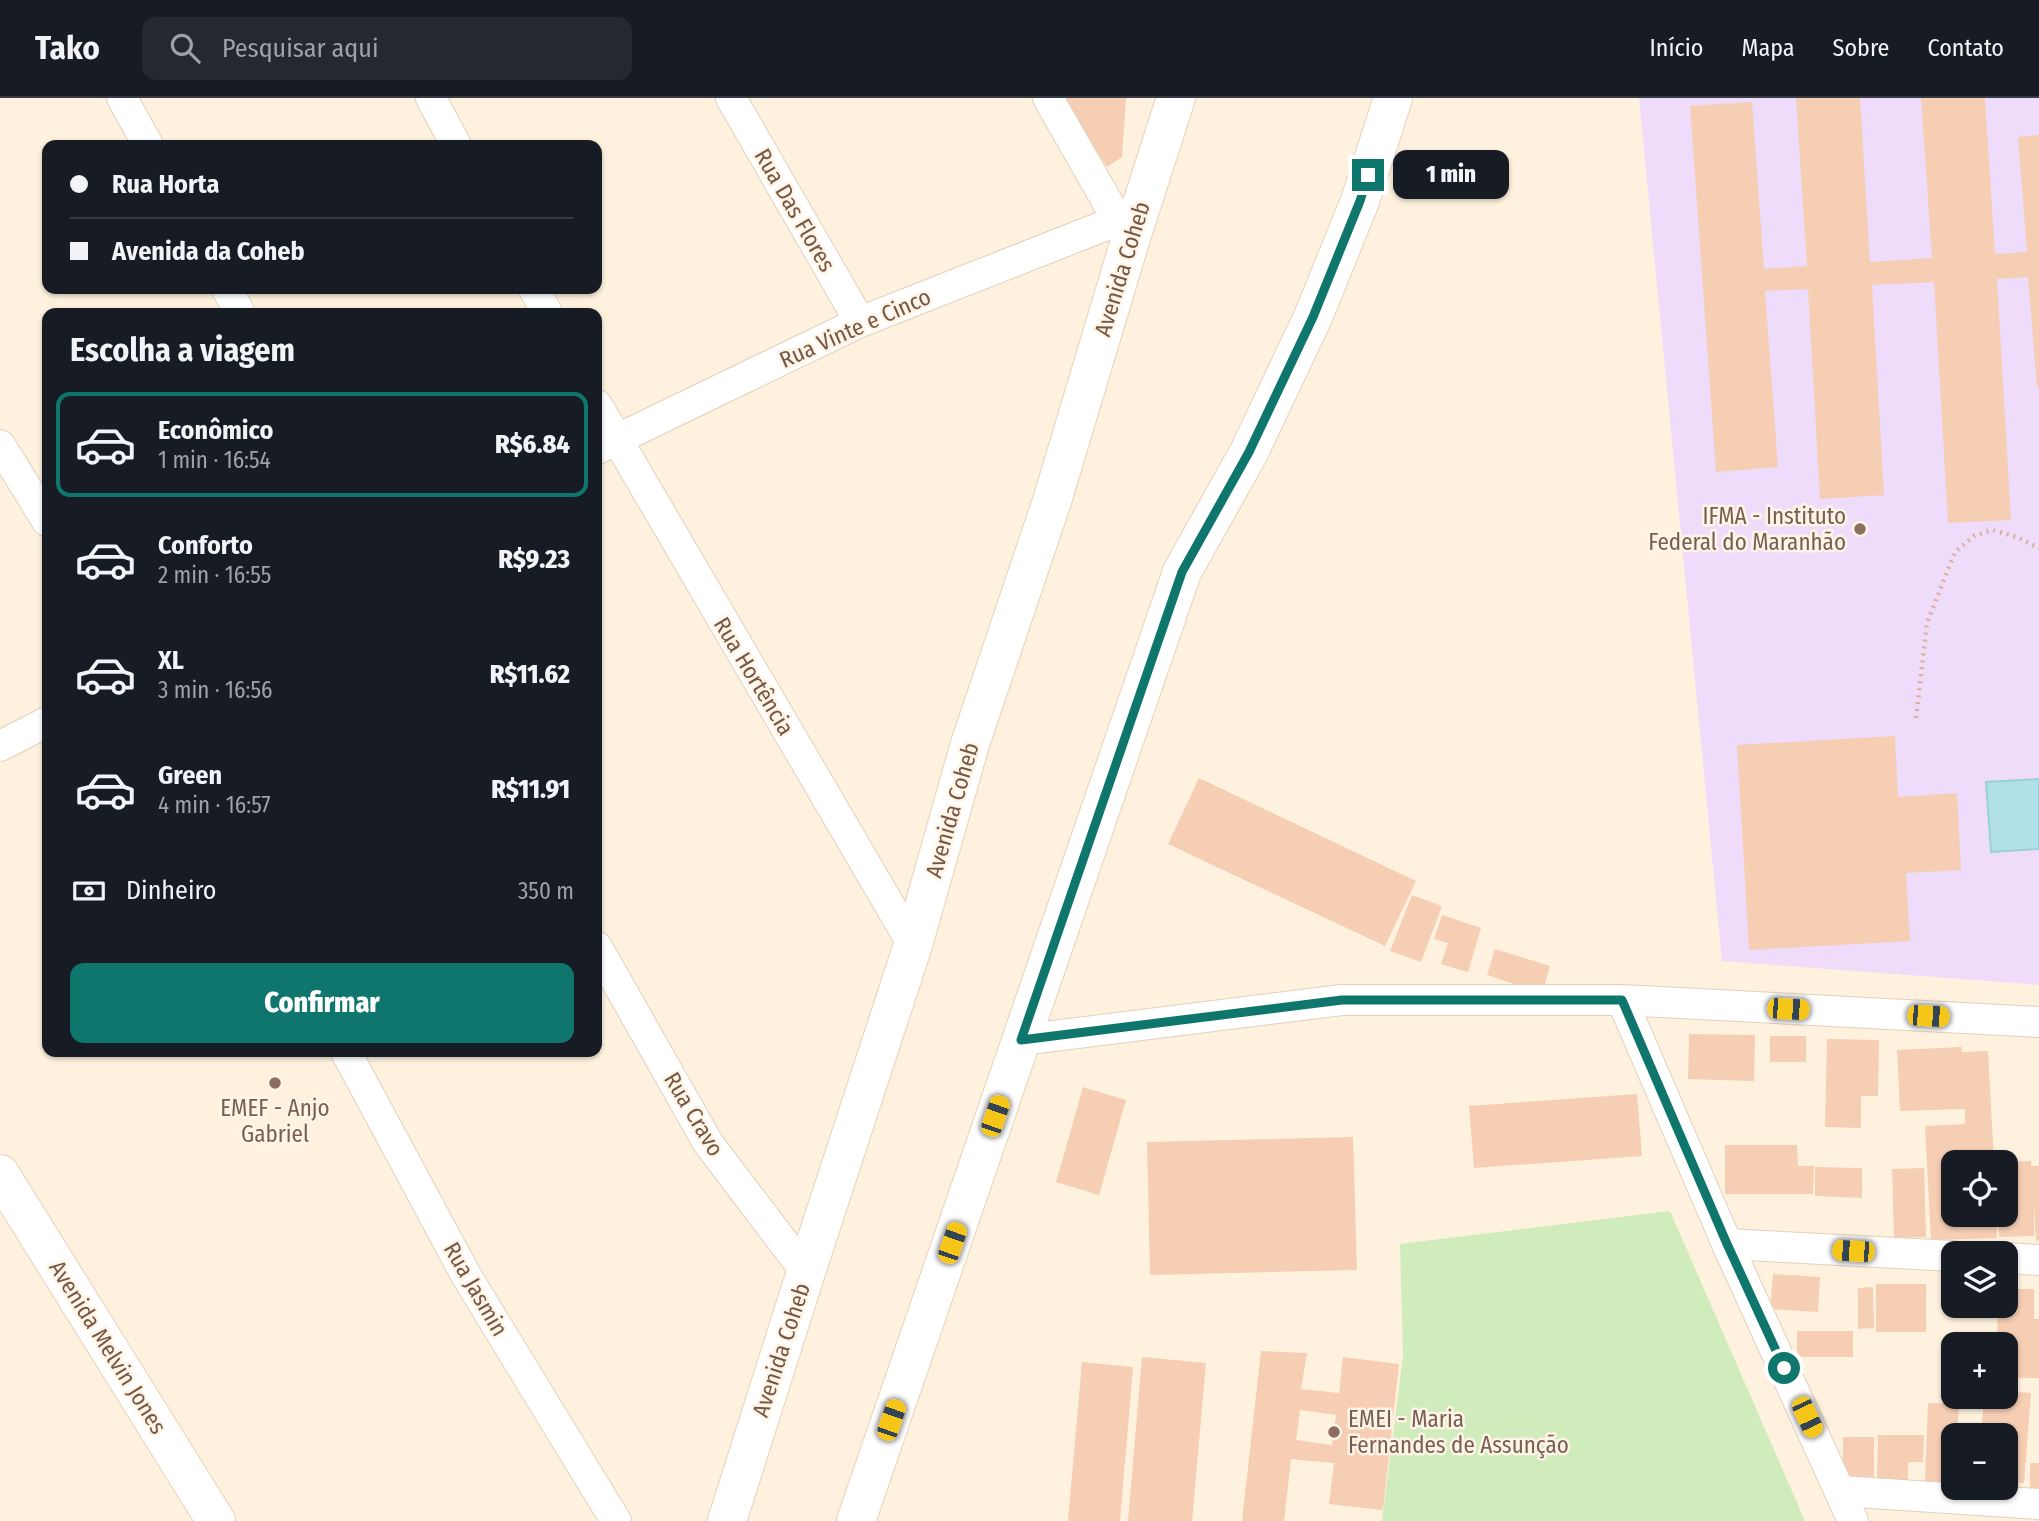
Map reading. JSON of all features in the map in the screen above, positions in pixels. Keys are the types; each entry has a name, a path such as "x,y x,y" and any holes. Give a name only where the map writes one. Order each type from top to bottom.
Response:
{"main road":[{"name":"Avenida Coheb","path":"727,1521 913,945 970,744 1052,501 1124,231 1176,98"},
{"path":"856,1521 1182,572 1249,452 1313,317 1360,201 1393,98"},
{"name":"Avenida Melvin Jones","path":"0,1174 216,1521"}],"street":[{"path":"121,98 145,140"},
{"path":"431,98 453,140"},
{"name":"Rua Das Flores","path":"731,98 860,322"},
{"path":"1048,98 1124,231"},
{"name":"Rua Vinte e Cinco","path":"606,445 860,322 1124,231"},
{"name":"Rua Hortência","path":"602,427 606,445 913,945"},
{"path":"0,445 42,513"},
{"path":"0,746 42,725"},
{"name":"Rua Cravo","path":"602,956 708,1143 806,1272"},
{"path":"1021,1040 1342,1000 1622,1000 2039,1022"},
{"path":"1622,1000 1727,1244 1853,1521"},
{"name":"Rua Jasmin","path":"349,1057 467,1277 615,1521"},
{"path":"1727,1244 1941,1255"},
{"path":"2018,1259 2039,1260"},
{"path":"1841,1491 2039,1504"}],"path":[{"path":"1916,718 1927,623 1955,552 1974,536 1992,530 2017,537 2039,548"}],"shaded area":[{"name":"IFMA - Instituto Federal do Maranhão","path":"1639,98 2039,98 2039,985 1722,961"}],"green space":[{"path":"1670,1211 1805,1521 1382,1521 1403,1356 1400,1244"}],"water":[{"path":"2039,779 2039,849 1991,852 1986,782"}],"building":[{"path":"1061,98 1126,98 1122,157 1107,167"},
{"path":"1796,98 1860,98 1870,262 1932,258 1921,98 1985,98 1995,254 2027,252 2018,137 2039,135 2039,387 2028,277 1997,279 2011,520 1948,523 1934,282 1872,285 1884,495 1820,499 1808,289 1765,291 1778,467 1716,472 1690,106 1752,102 1764,269 1807,266"},
{"path":"1895,736 1898,797 1957,793 1961,870 1906,873 1910,941 1749,950 1737,745"},
{"path":"1199,778 1416,881 1385,946 1168,844"},
{"path":"1412,895 1442,906 1421,962 1390,951"},
{"path":"1442,915 1481,928 1468,972 1441,964 1448,943 1434,939"},
{"path":"1495,949 1550,966 1542,993 1487,975"},
{"path":"1689,1034 1755,1035 1754,1081 1688,1079"},
{"path":"1770,1036 1806,1036 1806,1062 1770,1062"},
{"path":"1827,1039 1879,1040 1878,1096 1861,1096 1861,1128 1825,1127"},
{"path":"1962,1047 1962,1052 1988,1051 1993,1150 1941,1150 1941,1227 1997,1227 1997,1238 1931,1240 1925,1126 1965,1124 1965,1109 1900,1111 1897,1050"},
{"path":"1083,1087 1126,1100 1099,1195 1056,1182"},
{"path":"1637,1094 1642,1156 1474,1168 1469,1106"},
{"path":"1353,1137 1357,1270 1150,1275 1147,1142"},
{"path":"1725,1145 1797,1145 1798,1166 1814,1166 1813,1194 1725,1194"},
{"path":"2031,1161 2031,1166 2039,1166 2039,1240 2036,1241 2034,1206 2034,1236 1999,1237 1998,1227 2018,1227 2018,1162"},
{"path":"1815,1167 1862,1168 1862,1198 1815,1196"},
{"path":"1924,1168 1926,1237 1894,1238 1892,1169"},
{"path":"1773,1274 1820,1277 1818,1312 1770,1309"},
{"path":"1876,1284 1926,1284 1926,1332 1876,1332"},
{"path":"1873,1287 1874,1328 1858,1329 1858,1288"},
{"path":"2018,1289 2034,1289 2034,1319 2039,1319 2039,1378 2018,1378 2018,1332 1997,1332 1998,1318 2018,1318"},
{"path":"1797,1331 1853,1331 1853,1357 1797,1357"},
{"path":"1261,1351 1307,1353 1301,1389 1339,1393 1343,1357 1399,1364 1383,1510 1329,1504 1334,1463 1291,1459 1284,1521 1242,1521","holes":["1300,1410 1336,1415 1332,1445 1296,1440"]},
{"path":"1142,1357 1206,1363 1192,1521 1128,1521"},
{"path":"1082,1362 1133,1367 1120,1521 1068,1521"},
{"path":"2018,1392 2031,1393 2024,1483 2018,1483 2018,1423 1982,1423 1983,1409 2018,1409"},
{"path":"1928,1403 1941,1403 1941,1409 1959,1409 1958,1423 1941,1423 1941,1483 1925,1482"},
{"path":"1878,1435 1924,1435 1923,1462 1908,1462 1908,1484 1877,1484"},
{"path":"1843,1437 1874,1437 1874,1484 1843,1484"},
{"path":"2030,1463 2039,1463 2039,1489 2030,1489"}],"place":[{"name":"IFMA - Instituto Federal do Maranhão","path":"1860,529"},
{"name":"EMEF - Anjo Gabriel","path":"275,1083"},
{"name":"EMEI - Maria Fernandes de Assunção","path":"1334,1432"}],"route":[{"path":"1368,175 1313,317 1249,452 1182,572 1021,1040 1342,1000 1622,1000 1727,1244 1784,1368"}]}
